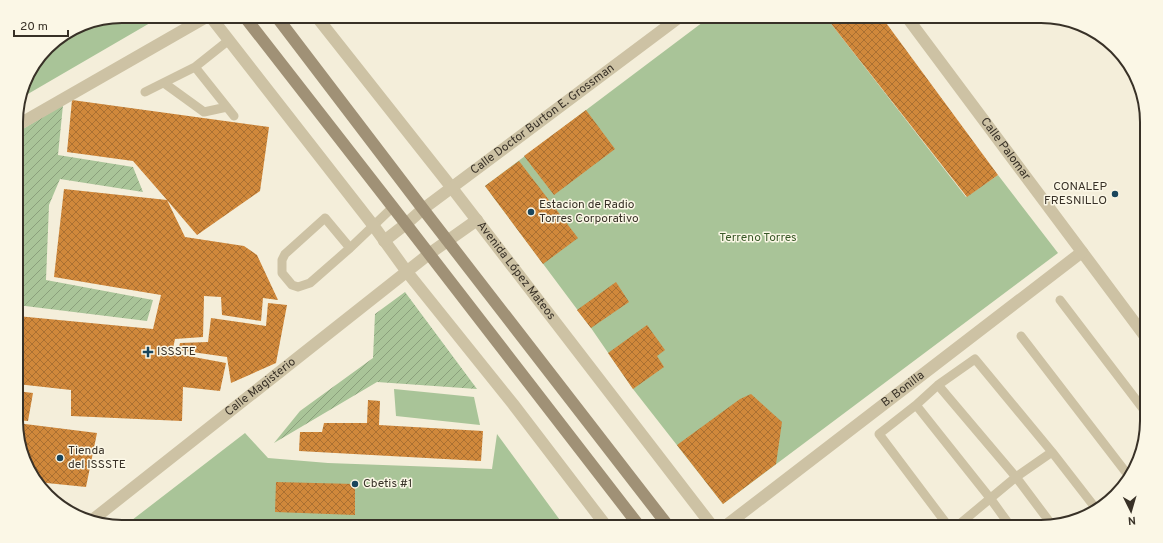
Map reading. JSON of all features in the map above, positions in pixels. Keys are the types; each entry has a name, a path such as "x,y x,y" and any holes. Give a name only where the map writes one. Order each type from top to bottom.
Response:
{"main road":[{"path":"249,23 635,520"},
{"path":"281,23 664,520"}],"street":[{"path":"23,122 197,23"},
{"path":"215,23 373,225 407,272 514,404 602,520"},
{"name":"Avenida López Mateos","path":"322,23 452,188 708,520"},
{"name":"Calle Doctor Burton E. Grossman","path":"384,241 423,209 672,23"},
{"name":"Calle Palomar","path":"911,23 1140,330"},
{"name":"Calle Magisterio","path":"96,517 429,254 476,220"},
{"name":"B. Bonilla","path":"733,520 1082,252"}],"lane":[{"path":"145,92 195,67 229,40"},
{"path":"195,67 234,116"},
{"path":"164,82 204,112 227,107"},
{"path":"350,248 325,218 285,254 282,260 282,273 292,285 298,287 310,283 350,248 393,208"},
{"path":"1060,300 1140,405"},
{"path":"1021,336 1126,472"},
{"path":"944,520 879,434 938,386 975,359 1052,452 1093,505"},
{"path":"938,386 1016,477 1048,520"},
{"path":"916,405 1006,520"},
{"path":"964,520 1016,477 1052,452"}],"green space":[{"path":"150,23 27,95 36,73 52,52 78,33 97,26 109,24"},
{"name":"Terreno Torres","path":"702,23 830,23 966,197 998,175 1058,253 723,504 633,389 591,328 485,186"},
{"path":"63,105 58,155 133,167 143,192 60,179 49,205 46,280 153,300 147,321 23,306 23,129"},
{"path":"405,292 477,389 377,382 274,443 300,411 373,358 375,314"},
{"path":"394,389 474,397 480,425 396,416"},
{"path":"245,433 268,458 328,463 492,469 497,434 560,520 132,520"}],"building":[{"path":"830,23 886,23 998,175 967,197"},
{"path":"72,100 269,127 260,191 197,235 133,161 67,152"},
{"path":"586,110 615,149 554,195 524,156"},
{"name":"Estacion de Radio Torres Corporativo","path":"519,161 578,238 543,264 485,186"},
{"path":"64,189 167,200 185,237 244,246 257,255 278,300 263,298 261,321 222,315 221,297 204,296 203,337 175,339 172,353 226,363 220,391 183,387 182,421 71,416 71,390 23,385 23,317 153,329 161,295 54,277"},
{"path":"616,282 629,302 591,328 577,310"},
{"path":"268,303 287,305 276,363 231,383 227,357 178,350 180,343 208,342 211,318 266,326"},
{"path":"647,325 665,350 657,356 664,367 633,389 608,353"},
{"path":"23,392 33,393 28,421 23,421"},
{"path":"751,394 782,422 776,464 723,504 677,445 740,399"},
{"path":"368,400 380,401 379,425 483,431 481,461 299,451 300,432 322,432 324,423 367,423"},
{"name":"Tienda del ISSSTE","path":"23,424 97,433 86,487 45,483 36,470 26,446"},
{"path":"276,482 355,484 355,515 275,512"},
{"path":"431,519 524,519 524,520"}],"place":[{"name":"CONALEP FRESNILLO","path":"1115,194"},
{"name":"Estacion de Radio Torres Corporativo","path":"531,212"},
{"name":"ISSSTE","path":"148,352"},
{"name":"Tienda del ISSSTE","path":"60,458"},
{"name":"Cbetis #1","path":"355,484"}]}
